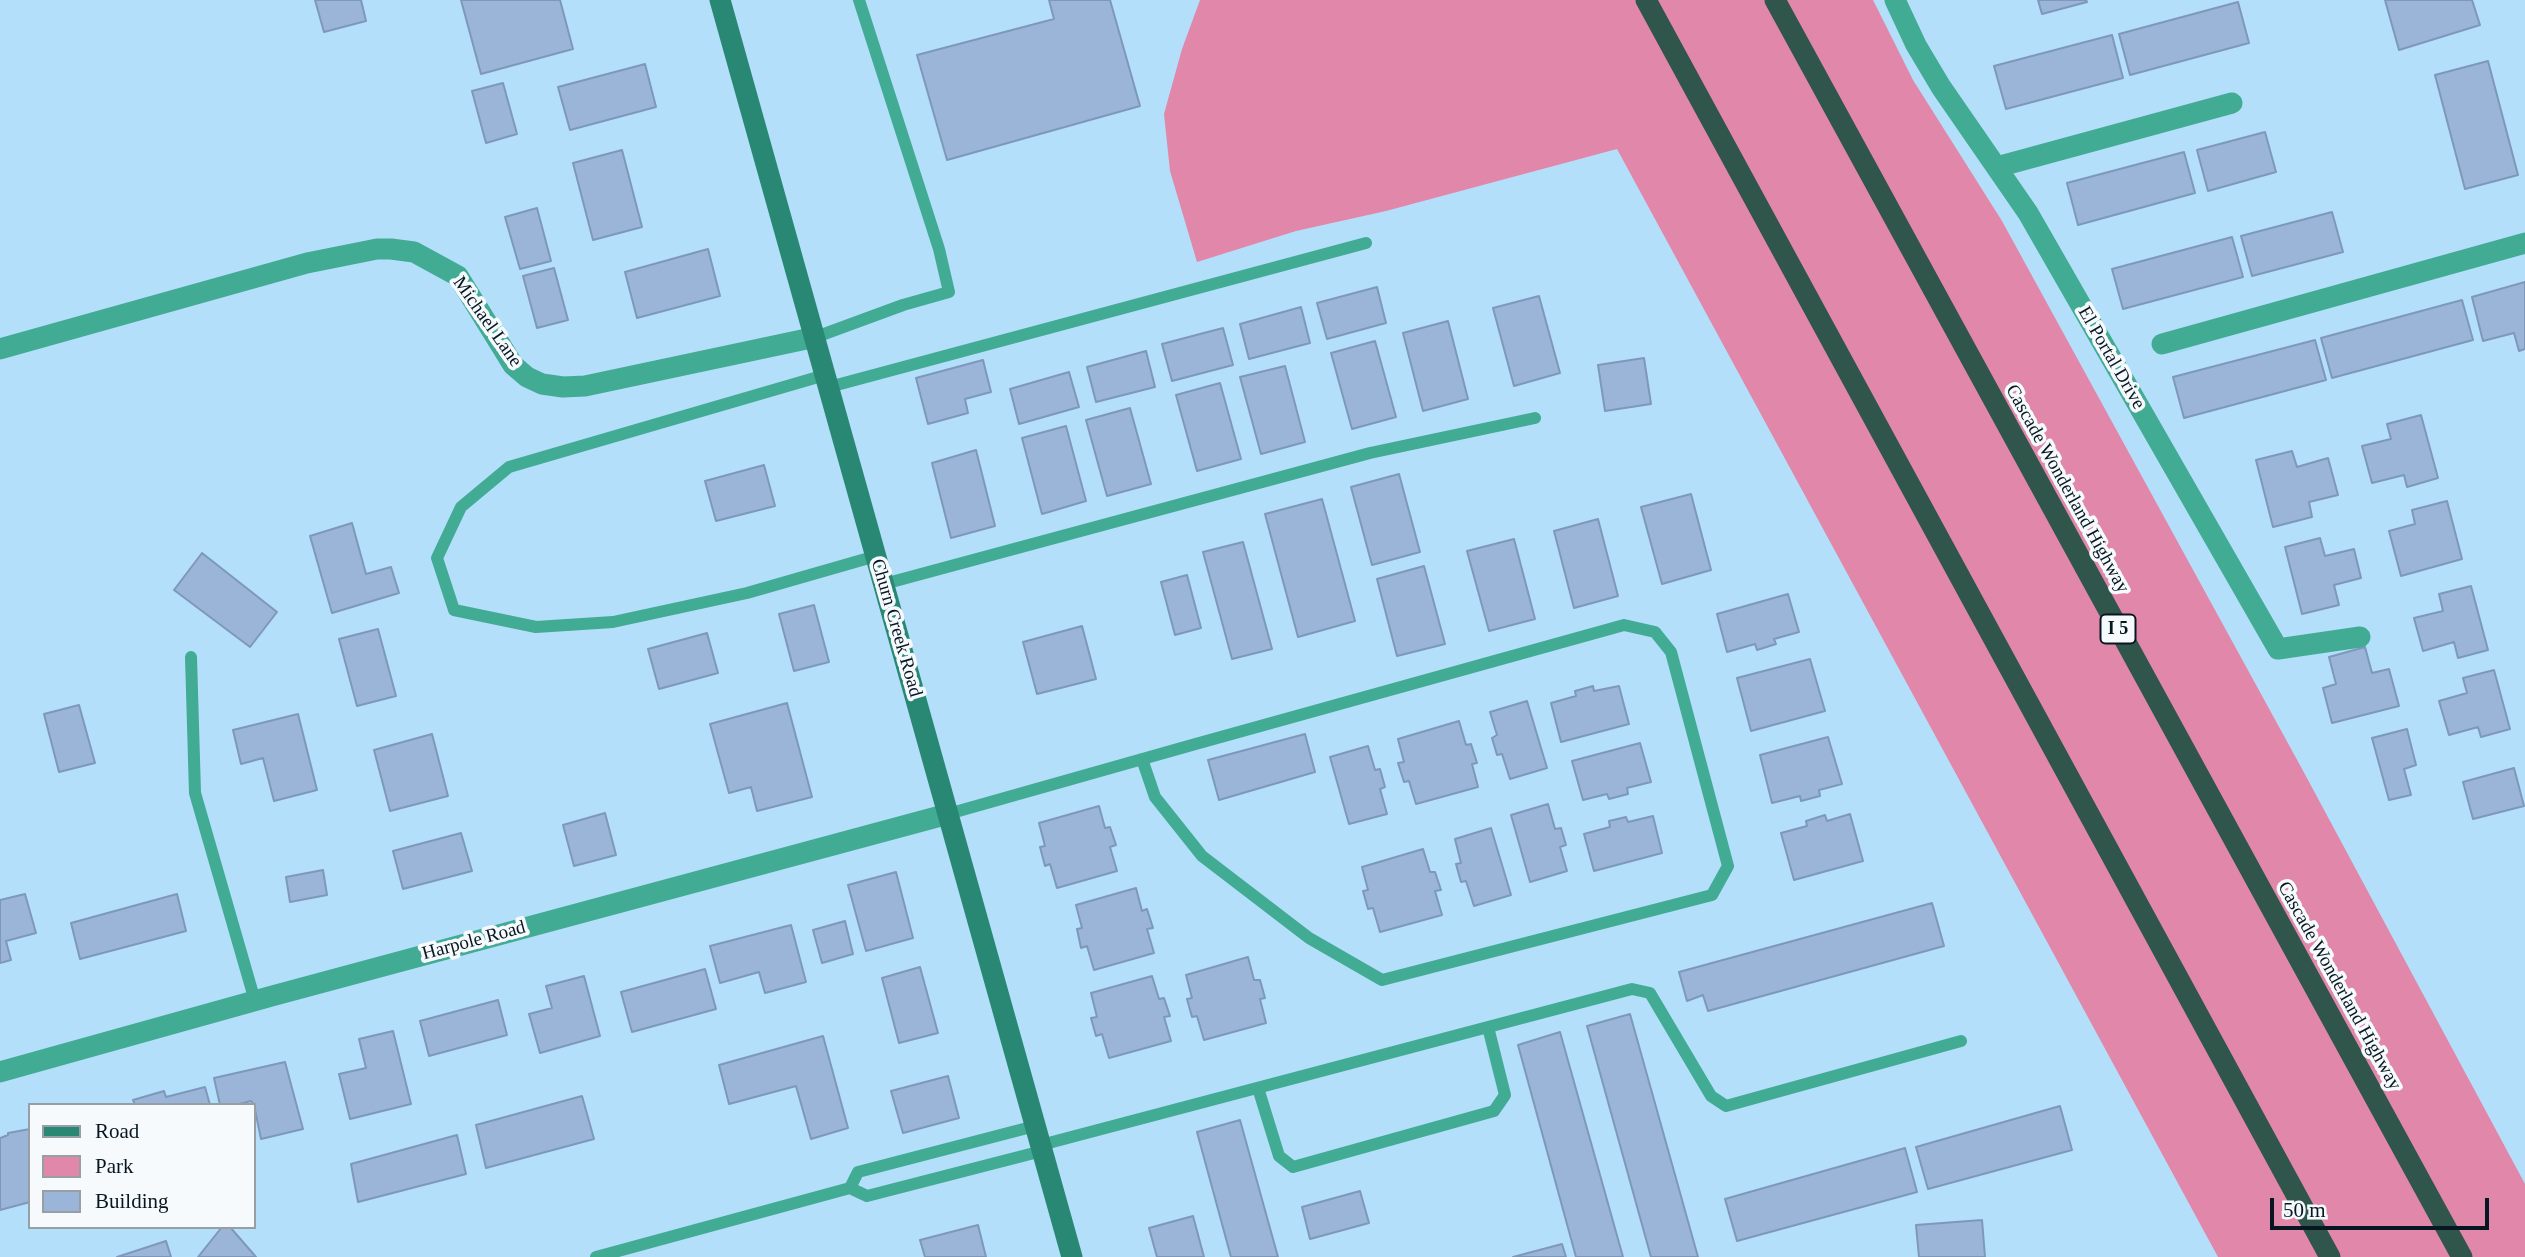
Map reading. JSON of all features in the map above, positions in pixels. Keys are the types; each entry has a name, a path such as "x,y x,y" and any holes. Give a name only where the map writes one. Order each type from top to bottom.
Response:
{"highway":[{"path":"1647,0 2330,1257"},
{"name":"Cascade Wonderland Highway","path":"1775,0 2462,1257"}],"main road":[{"name":"Churn Creek Road","path":"720,0 1072,1257"}],"street":[{"name":"El Portal Drive","path":"1895,0 1916,45 1941,86 2028,213 2278,649 2360,637"},
{"path":"1997,167 2232,103"},
{"path":"2162,344 2525,243"},
{"name":"Michael Lane","path":"0,349 307,263 377,249 414,252 458,276 513,365 527,377 542,383 563,387 585,386 816,337"},
{"name":"Harpole Road","path":"0,1072 948,814"}],"lane":[{"path":"816,337 903,305 949,292 939,249 859,0"},
{"path":"876,556 747,593 626,619 537,626 454,610 438,558 461,507 509,467 827,381 1366,243"},
{"path":"884,584 1370,453 1535,418"},
{"path":"948,814 1142,759 1624,625 1655,632 1671,652 1728,866 1712,895 1382,980 1309,938 1202,856 1155,797 1142,759"},
{"path":"191,657 195,793 256,1001"},
{"path":"850,1188 858,1172 1039,1141 1258,1088 1632,989 1650,993 1711,1096 1726,1105 1961,1041"},
{"path":"1258,1088 1279,1156 1293,1167 1494,1111 1505,1095 1488,1027"},
{"path":"596,1257 850,1188 867,1196 1039,1141"}],"green space":[{"path":"1200,0 1873,0 1913,80 2002,221 2301,767 2525,1184 2525,1257 2218,1257 1617,149 1386,211 1296,231 1197,262 1170,171 1164,114 1182,49"}],"building":[{"path":"315,0 361,0 366,21 324,32"},
{"path":"461,0 560,0 573,49 481,74"},
{"path":"1049,0 1110,0 1140,106 947,160 917,55 1054,19"},
{"path":"2038,0 2086,0 2087,2 2042,14"},
{"path":"2385,0 2472,0 2480,25 2399,50"},
{"path":"2238,2 2249,43 2130,75 2119,34"},
{"path":"2112,35 2123,78 2006,109 1994,66"},
{"path":"2488,61 2518,175 2465,189 2435,75"},
{"path":"645,64 656,107 570,130 558,87"},
{"path":"503,83 517,134 486,143 472,91"},
{"path":"2265,132 2276,172 2208,191 2197,150"},
{"path":"622,150 642,227 593,240 573,163"},
{"path":"2184,152 2195,193 2078,225 2067,183"},
{"path":"537,208 551,261 520,269 505,217"},
{"path":"2332,212 2343,252 2252,276 2241,236"},
{"path":"2232,237 2243,277 2123,309 2112,269"},
{"path":"708,249 720,296 637,318 625,272"},
{"path":"554,268 568,320 537,328 523,276"},
{"path":"2525,282 2525,349 2519,351 2514,333 2483,341 2472,297"},
{"path":"1377,287 1386,323 1327,339 1317,303"},
{"path":"1539,296 1560,373 1514,386 1493,308"},
{"path":"2462,300 2473,340 2332,378 2321,338"},
{"path":"1301,307 1310,343 1249,359 1240,324"},
{"path":"1448,321 1468,399 1423,411 1403,333"},
{"path":"1223,328 1233,365 1172,381 1162,344"},
{"path":"2315,340 2326,380 2184,418 2173,377"},
{"path":"1375,341 1396,417 1352,429 1331,353"},
{"path":"1146,351 1155,387 1096,402 1087,367"},
{"path":"1644,358 1651,404 1605,411 1598,365"},
{"path":"983,360 991,392 965,399 968,413 928,424 916,378"},
{"path":"1285,366 1305,442 1261,454 1240,377"},
{"path":"1069,372 1079,407 1019,424 1010,389"},
{"path":"1220,383 1241,459 1197,471 1176,395"},
{"path":"1130,408 1151,484 1107,496 1086,420"},
{"path":"2421,415 2438,478 2407,487 2404,475 2372,483 2362,446 2391,439 2387,424"},
{"path":"1066,426 1086,501 1042,514 1022,438"},
{"path":"976,450 995,526 951,538 932,463"},
{"path":"2292,451 2297,467 2328,458 2338,495 2309,502 2312,517 2273,527 2256,460"},
{"path":"764,465 775,506 716,521 705,481"},
{"path":"1399,474 1420,552 1372,565 1351,487"},
{"path":"1691,494 1711,570 1662,584 1641,507"},
{"path":"1322,499 1355,621 1298,637 1265,514"},
{"path":"2447,501 2462,559 2401,576 2389,531 2415,524 2412,510"},
{"path":"1598,519 1618,596 1574,608 1554,531"},
{"path":"352,523 366,574 391,567 399,593 332,613 310,536"},
{"path":"2320,538 2325,556 2354,549 2361,578 2334,585 2339,605 2302,614 2285,547"},
{"path":"1514,539 1535,619 1489,631 1467,551"},
{"path":"1243,542 1272,649 1232,659 1203,552"},
{"path":"202,553 277,612 250,647 174,590"},
{"path":"1424,566 1445,644 1397,656 1377,579"},
{"path":"1187,575 1201,628 1175,635 1161,582"},
{"path":"2471,586 2488,650 2458,658 2454,642 2423,651 2414,618 2443,611 2439,594"},
{"path":"1788,594 1799,632 1774,639 1776,644 1757,650 1755,644 1727,652 1717,614"},
{"path":"814,605 829,662 794,671 779,614"},
{"path":"1082,626 1096,679 1037,694 1023,642"},
{"path":"378,629 396,696 357,706 339,639"},
{"path":"707,633 718,673 659,689 648,649"},
{"path":"2365,647 2372,673 2389,669 2399,706 2332,723 2323,688 2336,684 2329,657"},
{"path":"1810,659 1825,711 1751,731 1737,678"},
{"path":"2494,670 2510,729 2481,737 2478,727 2449,735 2439,701 2467,693 2463,678"},
{"path":"1593,686 1594,691 1619,686 1629,724 1561,742 1551,703 1576,696 1575,691"},
{"path":"1527,701 1547,768 1510,779 1502,754 1497,755 1492,738 1497,735 1490,712"},
{"path":"787,703 812,797 757,811 751,787 729,793 710,724"},
{"path":"79,705 95,763 59,772 44,714"},
{"path":"298,714 317,790 274,801 263,758 241,764 233,730"},
{"path":"1459,721 1466,745 1471,744 1477,763 1472,764 1478,787 1416,804 1409,781 1404,782 1398,763 1404,762 1398,739"},
{"path":"2407,729 2416,765 2404,769 2411,795 2389,800 2372,738"},
{"path":"432,734 448,796 390,811 374,750"},
{"path":"1305,734 1315,772 1219,800 1208,760"},
{"path":"1828,737 1842,784 1819,790 1820,796 1801,801 1800,796 1772,803 1760,755"},
{"path":"1640,743 1651,782 1627,788 1628,794 1609,799 1607,794 1583,800 1572,761"},
{"path":"1368,746 1375,770 1380,769 1385,787 1380,789 1387,814 1349,824 1330,757"},
{"path":"2514,768 2524,806 2473,819 2463,782"},
{"path":"1548,804 1555,829 1561,828 1566,845 1560,847 1567,871 1530,882 1511,815"},
{"path":"1099,806 1105,828 1110,827 1116,845 1110,847 1117,871 1057,888 1050,864 1045,866 1040,847 1045,846 1039,823"},
{"path":"605,813 616,855 574,866 563,825"},
{"path":"1850,814 1863,861 1794,880 1781,833 1807,826 1806,821 1825,815 1827,821"},
{"path":"1653,816 1662,853 1594,871 1584,834 1610,827 1609,821 1626,817 1628,822"},
{"path":"1491,828 1511,895 1474,906 1466,881 1461,882 1456,864 1461,863 1455,839"},
{"path":"461,833 472,871 403,889 393,851"},
{"path":"1423,849 1430,872 1435,872 1441,890 1435,891 1442,915 1380,932 1373,908 1368,909 1363,891 1368,890 1362,867"},
{"path":"323,870 327,895 290,902 286,877"},
{"path":"896,872 913,938 866,951 848,885"},
{"path":"1136,888 1142,911 1147,909 1153,928 1147,929 1154,953 1094,970 1087,946 1081,948 1077,929 1082,928 1076,905"},
{"path":"25,894 36,933 6,941 11,960 0,963 0,900"},
{"path":"177,894 186,931 80,959 71,923"},
{"path":"1932,903 1944,946 1708,1011 1703,995 1687,1001 1679,972"},
{"path":"845,921 853,954 822,963 813,930"},
{"path":"791,925 806,982 765,993 759,972 720,983 710,946"},
{"path":"1248,957 1254,980 1260,980 1265,998 1260,999 1266,1023 1204,1040 1197,1016 1192,1017 1187,999 1192,998 1186,975"},
{"path":"920,967 938,1033 899,1043 882,978"},
{"path":"705,969 716,1009 632,1032 621,992"},
{"path":"584,976 600,1036 540,1053 529,1014 552,1008 546,986"},
{"path":"1152,976 1159,999 1164,998 1170,1016 1164,1017 1171,1041 1109,1058 1102,1034 1096,1036 1091,1018 1097,1017 1091,993"},
{"path":"498,1000 507,1035 429,1056 420,1021"},
{"path":"1630,1014 1698,1257 1651,1257 1587,1026"},
{"path":"393,1031 411,1104 350,1119 339,1074 366,1068 359,1039"},
{"path":"1560,1032 1623,1257 1576,1257 1518,1045"},
{"path":"823,1036 848,1128 811,1139 796,1086 729,1104 719,1065"},
{"path":"285,1062 303,1129 261,1139 256,1103 220,1103 214,1078"},
{"path":"948,1076 959,1118 903,1133 891,1091"},
{"path":"205,1087 209,1103 134,1103 133,1100 164,1091 166,1097"},
{"path":"582,1096 594,1139 486,1168 476,1125"},
{"path":"2060,1106 2072,1150 1928,1189 1916,1147"},
{"path":"1240,1120 1278,1257 1231,1257 1197,1132"},
{"path":"28,1129 28,1203 0,1210 0,1138 8,1133"},
{"path":"457,1135 466,1174 358,1202 351,1164"},
{"path":"1905,1148 1917,1192 1737,1241 1725,1199"},
{"path":"1360,1191 1369,1223 1310,1239 1302,1207"},
{"path":"1193,1216 1204,1257 1157,1257 1149,1228"},
{"path":"1982,1220 1985,1257 1919,1257 1916,1225"},
{"path":"978,1225 986,1257 925,1257 920,1240"},
{"path":"220,1229 232,1229 256,1257 198,1257"},
{"path":"166,1241 171,1257 117,1257"},
{"path":"1562,1244 1566,1257 1513,1257"}]}
